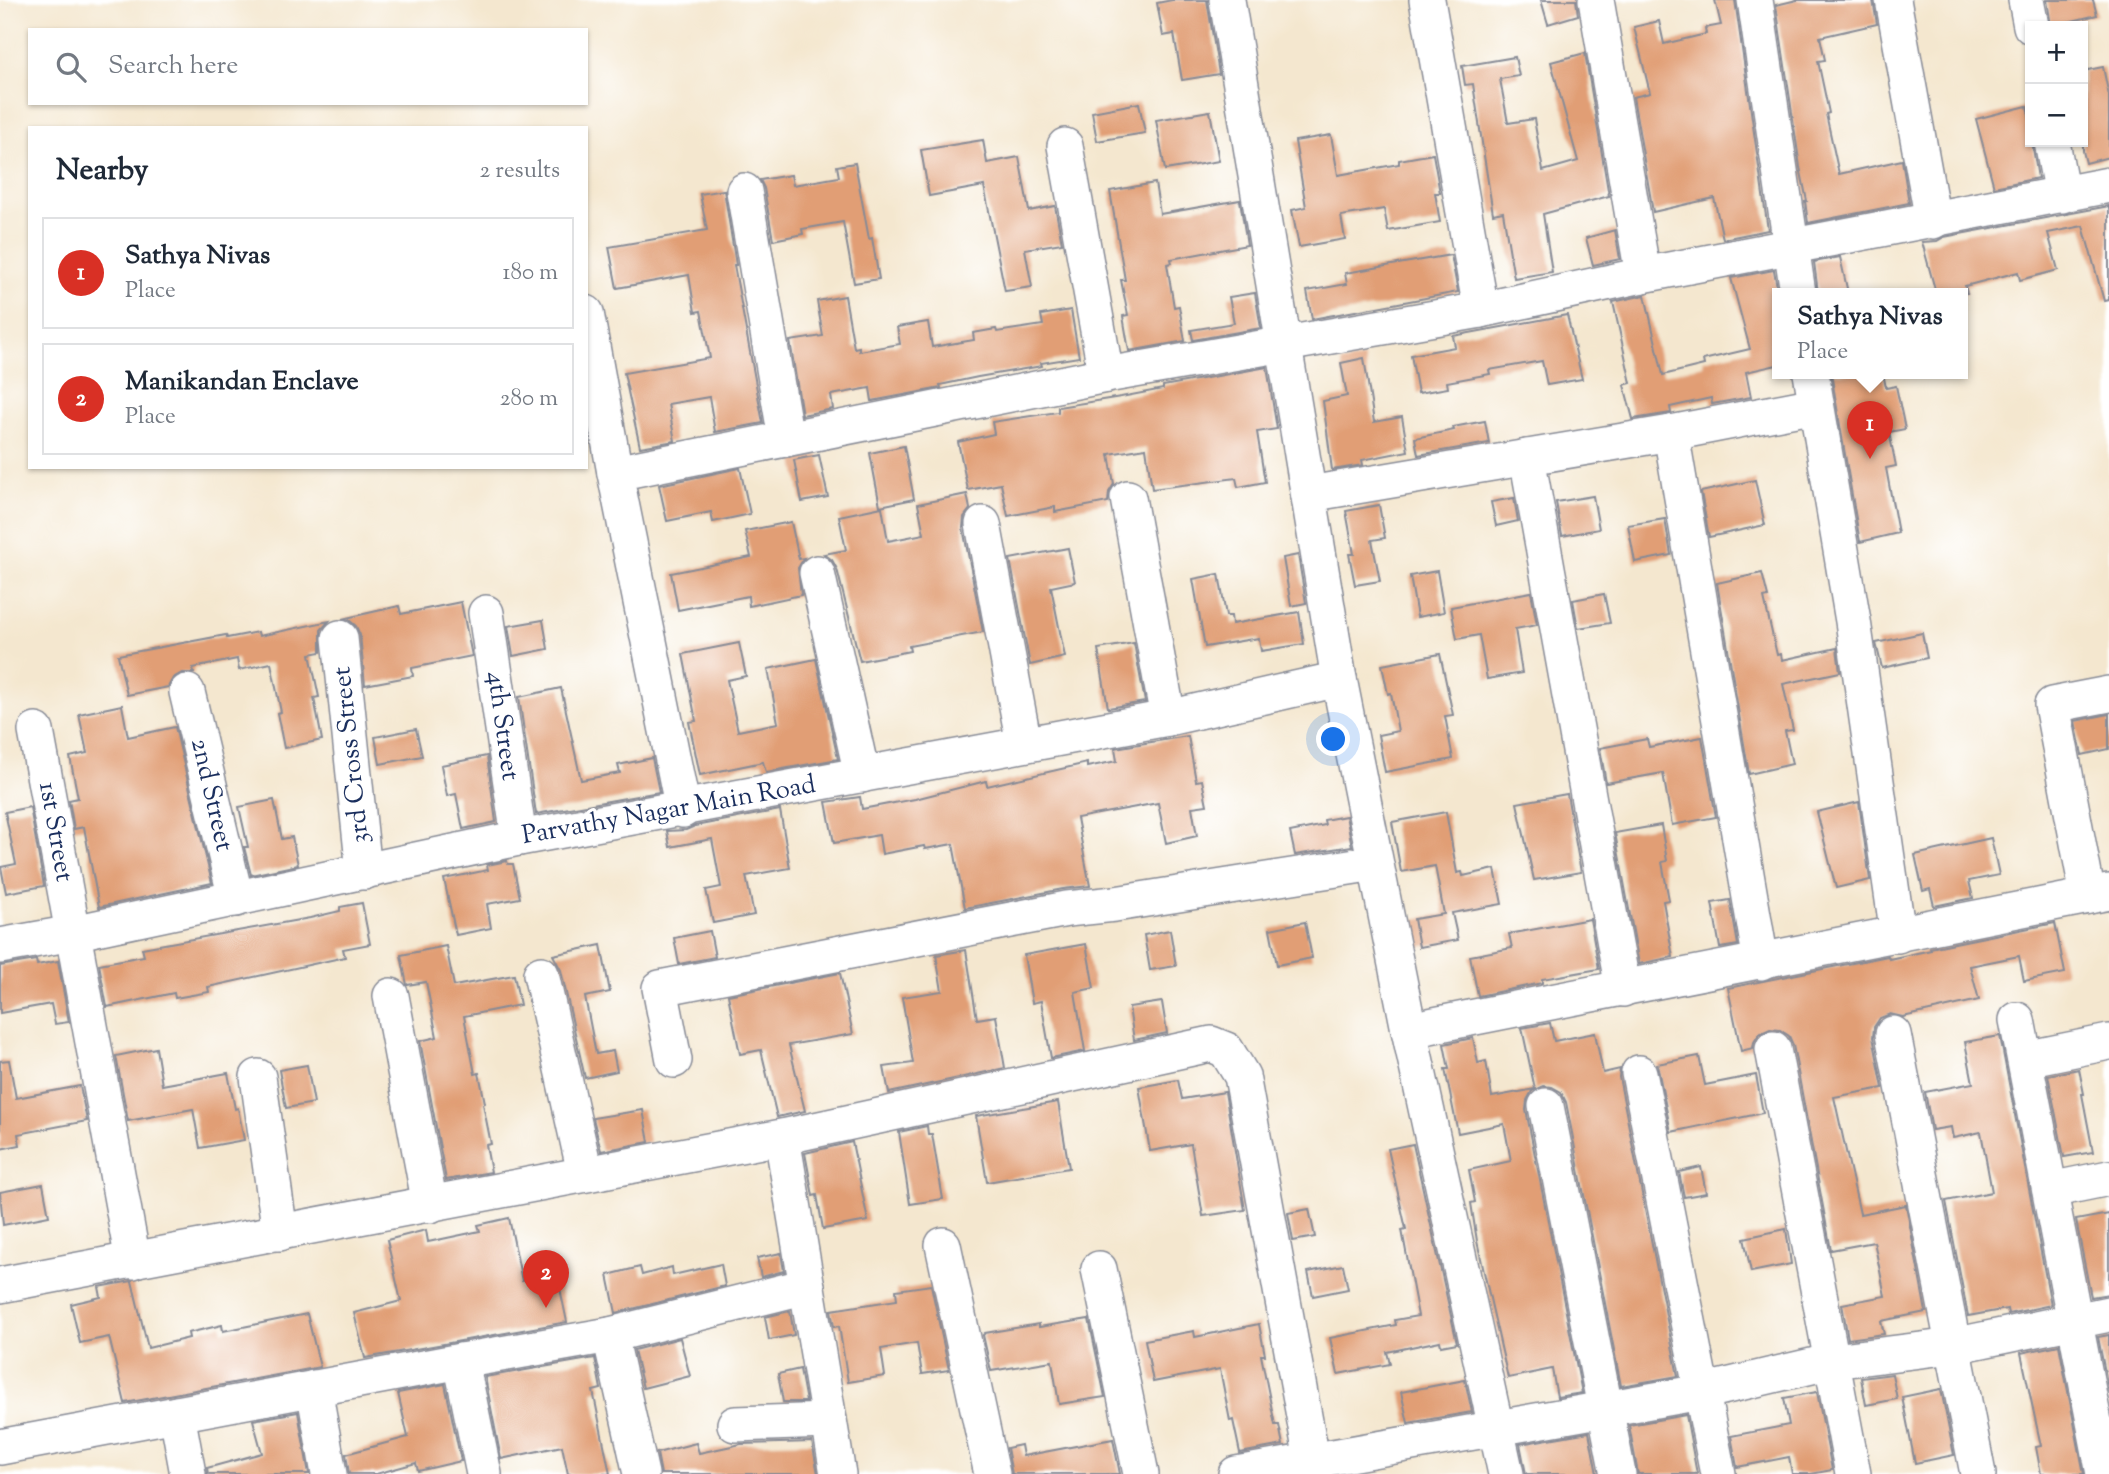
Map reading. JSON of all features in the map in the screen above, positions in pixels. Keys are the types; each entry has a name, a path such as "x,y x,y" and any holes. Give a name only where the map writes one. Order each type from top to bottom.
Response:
{"street":[{"path":"1227,0 1339,679 1409,1030 1506,1474"},
{"path":"1427,0 1481,310"},
{"path":"1596,0 1643,275"},
{"path":"1755,0 1797,288"},
{"path":"1893,0 1933,221"},
{"path":"2026,0 2030,21"},
{"path":"1065,146 1105,375"},
{"path":"2053,147 2062,195"},
{"path":"615,473 1105,375 1481,310 1643,275 2109,185"},
{"path":"744,191 786,439"},
{"path":"588,324 682,810"},
{"path":"1309,494 1671,433 1813,389 1853,621 1898,935"},
{"path":"1671,433 1761,961"},
{"path":"1527,457 1623,989"},
{"path":"1128,498 1168,718"},
{"path":"983,524 1024,744"},
{"path":"817,573 862,775"},
{"name":"4th Street","path":"486,613 519,838"},
{"name":"3rd Cross Street","path":"340,638 364,872"},
{"name":"Parvathy Nagar Main Road","path":"0,946 73,933 519,838 682,810 1168,718 1339,679"},
{"name":"2nd Street","path":"187,692 236,899"},
{"path":"1409,1030 2098,894 2052,705 2109,694"},
{"name":"1st Street","path":"36,731 133,1261"},
{"path":"674,1060 660,988 1067,909 1115,904 1375,863"},
{"path":"541,974 585,1173"},
{"path":"391,996 430,1205"},
{"path":"2017,1020 2104,1474"},
{"path":"1893,1034 1978,1474"},
{"path":"2025,1059 2109,1042"},
{"path":"0,1285 782,1137 1211,1044 1226,1051 1242,1076 1312,1460"},
{"path":"1773,1049 1853,1474"},
{"path":"1639,1073 1718,1474"},
{"path":"258,1077 280,1233"},
{"path":"1546,1105 1618,1474"},
{"path":"782,1137 838,1474"},
{"path":"2050,1190 2109,1178"},
{"path":"943,1245 992,1474"},
{"path":"1099,1269 1141,1474"},
{"path":"2,1459 177,1414 610,1335 807,1286"},
{"path":"1248,1473 1312,1460 1405,1459 1497,1427 1701,1392 1833,1362 1953,1346 2109,1314"},
{"path":"610,1335 641,1474"},
{"path":"461,1361 484,1474"},
{"path":"314,1388 329,1474"},
{"path":"177,1414 188,1474"},
{"path":"735,1424 830,1421"}],"building":[{"path":"1207,0 1219,74 1182,80 1174,34 1163,36 1157,3"},
{"path":"1541,0 1576,0 1578,15 1548,24"},
{"path":"1715,0 1735,0 1768,230 1723,239 1714,198 1653,212 1633,97 1650,93 1634,27 1659,21 1664,44 1706,34 1705,28 1721,25"},
{"path":"1797,0 1873,0 1877,24 1820,37 1825,60 1818,61 1829,113 1826,114 1839,174 1902,160 1909,203 1808,223 1807,201 1776,5"},
{"path":"2047,0 2093,0 2097,15 2072,21 2050,21"},
{"path":"1585,53 1609,196 1543,214 1552,272 1514,278 1503,212 1493,214 1473,84 1465,85 1462,66 1515,57 1519,76 1500,79 1508,123 1534,119 1543,171 1578,161 1551,62"},
{"path":"2103,67 2109,96 2109,157 2086,163 2083,147 2088,147 2088,70"},
{"path":"1139,103 1145,133 1097,141 1092,112"},
{"path":"2025,107 2025,147 2033,147 2038,178 1994,187 1976,119"},
{"path":"1210,111 1219,161 1165,170 1156,120"},
{"path":"1331,135 1338,175 1399,164 1399,160 1433,154 1440,193 1435,193 1440,222 1388,231 1384,209 1341,216 1345,239 1299,247 1292,210 1306,207 1295,141"},
{"path":"983,140 987,163 1019,157 1029,211 1055,206 1062,243 1025,249 1032,287 1005,291 984,186 929,196 921,150"},
{"path":"855,163 879,279 854,283 843,222 802,229 803,234 773,240 764,188 760,180 791,175 793,185 839,177 837,166"},
{"path":"1155,183 1160,214 1240,200 1247,245 1171,259 1172,263 1167,264 1174,307 1179,306 1185,341 1129,351 1123,316 1128,315 1121,280 1125,280 1110,191"},
{"path":"724,190 734,265 763,423 715,432 709,397 668,404 675,441 640,447 624,373 710,358 701,311 695,312 689,275 617,288 609,247 707,230 700,194"},
{"path":"2109,206 2109,300 2104,301 2083,226 2048,233 2058,270 2020,280 2018,272 1966,288 1935,288 1922,242 1937,241 1944,237"},
{"path":"1615,230 1620,259 1593,265 1586,238"},
{"path":"1451,255 1458,292 1312,319 1307,291 1347,284 1345,273"},
{"path":"1840,257 1847,288 1817,288 1814,262"},
{"path":"1774,270 1777,288 1772,288 1772,366 1746,372 1751,397 1712,404 1711,398 1670,407 1671,413 1633,419 1624,385 1631,383 1613,302 1645,295 1663,375 1704,365 1703,360 1750,349 1731,278"},
{"path":"1255,293 1261,328 1193,340 1191,330 1234,323 1229,297"},
{"path":"845,296 854,348 859,347 859,351 900,344 897,327 928,322 932,347 974,340 973,333 1043,325 1041,315 1071,310 1079,357 872,401 870,388 831,395 833,409 802,415 790,341 823,336 817,301"},
{"path":"1567,315 1582,379 1547,385 1542,361 1489,370 1490,374 1447,382 1448,388 1418,393 1411,355 1455,347 1453,336"},
{"path":"1364,358 1374,422 1402,417 1408,451 1362,460 1363,465 1332,470 1323,401 1347,396 1341,363"},
{"path":"1267,367 1277,429 1257,432 1265,482 1238,487 1236,478 1152,489 1146,448 1109,454 1114,484 1109,492 1108,502 1055,512 1055,507 1008,516 1001,484 968,490 958,442 994,434 992,422 1058,412 1058,407"},
{"path":"1832,379 1884,379 1886,388 1896,386 1905,429 1889,432 1896,466 1886,468 1898,533 1860,542"},
{"path":"1485,421 1489,443 1418,455 1415,438"},
{"path":"904,446 914,499 880,506 870,453"},
{"path":"819,455 828,497 802,502 794,460"},
{"path":"740,468 750,514 713,522 711,512 667,521 659,485"},
{"path":"1755,480 1765,525 1709,537 1701,492"},
{"path":"967,494 970,509 964,517 963,528 983,632 909,646 910,651 860,661 837,569 832,560 824,554 846,550 839,516 882,507 888,541 924,534 918,504"},
{"path":"1593,496 1599,529 1562,536 1556,502"},
{"path":"1514,498 1518,521 1496,526 1491,502"},
{"path":"1379,505 1385,538 1372,540 1380,581 1355,585 1349,554 1354,554 1346,511"},
{"path":"1665,519 1671,555 1635,562 1628,525"},
{"path":"791,522 799,559 804,558 798,568 801,595 749,606 748,596 678,610 671,573 751,557 745,531"},
{"path":"1068,548 1075,582 1051,587 1065,657 1030,665 1010,559"},
{"path":"1298,555 1306,603 1291,606 1283,558"},
{"path":"1437,571 1444,612 1417,617 1410,576"},
{"path":"1762,573 1768,597 1764,598 1777,655 1781,654 1782,660 1837,648 1840,672 1783,684 1793,730 1785,731 1792,764 1749,774 1717,583"},
{"path":"1219,574 1226,616 1231,616 1232,624 1299,612 1304,644 1261,651 1259,638 1205,647 1193,579"},
{"path":"1531,592 1537,625 1515,629 1522,673 1487,679 1479,635 1457,639 1451,607"},
{"path":"1604,594 1610,623 1578,628 1573,600"},
{"path":"461,602 472,656 412,668 413,676 365,685 360,635 356,626 349,620 342,619 399,606 401,614"},
{"path":"543,620 548,649 513,656 508,626"},
{"path":"329,621 321,630 321,652 310,654 319,697 314,698 322,740 284,748 277,713 281,712 271,663 239,670 237,659 193,668 194,673 182,673 173,678 168,687 127,695 118,655 226,635 227,638 258,632 259,636"},
{"path":"1922,633 1927,658 1882,668 1876,643"},
{"path":"739,643 746,676 727,680 738,731 778,723 768,669 816,659 838,759 766,772 763,762 700,775 689,722 696,721 683,654"},
{"path":"1134,643 1145,702 1108,708 1098,649"},
{"path":"1440,654 1453,715 1445,716 1453,759 1385,772 1378,735 1398,731 1391,693 1388,694 1382,665"},
{"path":"561,688 581,780 620,773 618,765 652,758 659,792 536,814 519,697"},
{"path":"122,705 128,737 175,727 212,883 99,907 84,827 74,829 69,800 78,798 70,757 87,753 79,714"},
{"path":"2109,714 2109,749 2082,755 2075,721"},
{"path":"416,729 422,756 380,764 375,737"},
{"path":"1188,736 1196,781 1202,780 1207,805 1192,807 1197,836 1166,843 1158,803 1077,818 1090,886 965,908 953,844 882,854 879,835 834,843 826,802 860,797 862,809 986,781 987,786 1087,763 1087,767 1117,761 1115,748"},
{"path":"1702,737 1716,817 1672,825 1663,773 1606,783 1600,748 1647,739 1649,747"},
{"path":"487,756 496,822 463,829 456,794 447,796 441,765"},
{"path":"1567,794 1581,872 1534,880 1517,803"},
{"path":"274,800 282,839 292,837 298,865 251,875 239,807"},
{"path":"1859,802 1870,880 1836,888 1817,812"},
{"path":"30,807 44,886 6,893 1,867 16,864 5,812"},
{"path":"780,810 790,868 746,876 754,915 713,923 706,890 721,887 712,839 670,847 667,831 686,830"},
{"path":"1446,812 1457,873 1462,872 1463,876 1495,869 1502,904 1452,913 1458,940 1419,947 1414,919 1444,914 1435,866 1401,872 1392,822"},
{"path":"1346,816 1352,846 1295,855 1290,832 1325,825 1324,820"},
{"path":"1661,825 1667,861 1662,862 1669,900 1663,901 1673,957 1639,964 1615,833"},
{"path":"1991,838 1999,875 1969,881 1973,898 1934,906 1930,889 1923,891 1915,855"},
{"path":"507,861 508,864 513,864 520,898 487,904 491,928 456,935 444,879 488,870 487,865"},
{"path":"1730,900 1738,945 1720,948 1712,903"},
{"path":"362,903 370,944 343,949 345,957 208,987 209,992 175,998 174,993 107,1007 99,964 144,956 142,948 310,918 340,911 340,907"},
{"path":"1590,919 1599,969 1542,979 1542,983 1478,996 1470,956 1512,948 1509,934"},
{"path":"1305,922 1312,958 1277,965 1270,929"},
{"path":"2055,923 2065,973 2024,981 2019,956 1970,966 1979,1000 1903,1017 1890,1014 1880,1018 1874,1027 1873,1037 1883,1088 1834,1097 1860,1214 1906,1205 1926,1312 1881,1321 1884,1334 1848,1339 1842,1304 1885,1296 1874,1242 1831,1250 1793,1045 1789,1036 1780,1030 1770,1029 1759,1034 1753,1048 1741,1051 1728,988 1888,956 1889,959"},
{"path":"1170,930 1176,966 1150,970 1144,935"},
{"path":"710,931 715,957 679,964 674,938"},
{"path":"1086,944 1094,988 1075,992 1085,1051 1051,1058 1041,1001 1032,1003 1024,955"},
{"path":"601,945 610,992 585,997 596,1054 613,1051 617,1071 585,1078 561,970 553,955"},
{"path":"446,946 454,986 514,975 520,1005 464,1016 475,1074 479,1073 485,1103 483,1104 491,1144 486,1145 491,1172 446,1180 420,1041 437,1037 426,982 407,985 401,955"},
{"path":"966,950 977,1019 996,1016 1005,1068 889,1093 884,1067 913,1063 902,997 942,991 936,955"},
{"path":"36,960 37,965 58,961 69,1022 55,1024 51,1004 0,1013 0,966"},
{"path":"840,973 853,1034 789,1045 805,1111 777,1117 761,1050 740,1054 728,995"},
{"path":"1162,1002 1167,1033 1134,1040 1129,1007"},
{"path":"1550,1023 1554,1041 1595,1033 1603,1073 1620,1069 1619,1077 1678,1376 1621,1386 1566,1102 1561,1092 1543,1086 1532,1091 1526,1110 1582,1393 1557,1397 1552,1369 1508,1378 1477,1241 1471,1203 1475,1202 1469,1170 1511,1161 1504,1124 1458,1133 1445,1069 1449,1069 1444,1044 1473,1038 1478,1063 1486,1061 1492,1097 1535,1089 1522,1028"},
{"path":"2000,1036 2051,1305 2008,1314 2007,1309 1968,1316 1946,1201 1992,1192 1981,1132 1953,1138 1951,1127 1932,1130 1925,1092 1973,1083 1965,1042"},
{"path":"156,1048 162,1085 228,1073 244,1140 200,1148 193,1109 128,1121 116,1056"},
{"path":"1699,1056 1705,1085 1756,1075 1763,1113 1671,1132 1657,1064"},
{"path":"9,1060 16,1098 80,1086 87,1121 18,1134 20,1145 0,1149 0,1061"},
{"path":"307,1065 314,1103 286,1108 279,1070"},
{"path":"2079,1069 2093,1152 2064,1157 2048,1075"},
{"path":"1178,1080 1182,1099 1225,1092 1245,1210 1203,1216 1191,1144 1150,1151 1139,1087"},
{"path":"1058,1102 1069,1168 987,1182 976,1116"},
{"path":"643,1110 649,1142 601,1151 593,1118"},
{"path":"927,1126 928,1134 932,1134 943,1199 910,1204 899,1132"},
{"path":"852,1142 868,1221 823,1229 817,1195 813,1196 805,1153"},
{"path":"1413,1144 1457,1343 1441,1346 1440,1341 1387,1352 1390,1364 1338,1374 1330,1338 1396,1325 1395,1320 1418,1316 1402,1230 1406,1229 1388,1149"},
{"path":"1701,1167 1706,1193 1684,1197 1679,1172"},
{"path":"43,1184 49,1216 3,1225 0,1192"},
{"path":"1309,1209 1315,1237 1293,1241 1288,1213"},
{"path":"2109,1214 2109,1294 2091,1297 2076,1220"},
{"path":"509,1218 522,1281 557,1274 567,1322 365,1358 354,1313 401,1301 387,1240 426,1230 428,1242 480,1231 478,1225"},
{"path":"1786,1229 1791,1264 1751,1272 1744,1238"},
{"path":"781,1253 784,1271 761,1277 757,1258"},
{"path":"721,1264 725,1286 616,1313 608,1275 640,1267 642,1275 672,1267 673,1275"},
{"path":"1343,1265 1348,1289 1313,1296 1308,1272"},
{"path":"132,1281 148,1348 189,1338 188,1333 222,1325 223,1331 307,1314 320,1367 125,1403 109,1337 80,1343 71,1304 101,1297 99,1287"},
{"path":"931,1285 949,1370 922,1374 917,1343 881,1349 885,1376 848,1382 839,1326 834,1327 831,1310 897,1300 896,1290"},
{"path":"790,1311 794,1335 769,1340 765,1317"},
{"path":"1089,1319 1105,1397 1059,1404 1052,1361 991,1371 983,1335 985,1333"},
{"path":"1259,1324 1265,1355 1261,1355 1275,1425 1279,1425 1283,1445 1240,1453 1233,1420 1230,1421 1220,1369 1153,1382 1145,1340 1194,1331 1195,1337"},
{"path":"2109,1335 2109,1393 2098,1337"},
{"path":"680,1338 690,1376 643,1388 634,1350"},
{"path":"2059,1345 2084,1474 2041,1474 2036,1447 2041,1446 2021,1353"},
{"path":"595,1358 601,1389 593,1391 610,1474 568,1474 562,1446 501,1459 485,1377"},
{"path":"800,1369 806,1402 783,1402 778,1374"},
{"path":"1892,1374 1897,1399 1866,1405 1861,1378"},
{"path":"1465,1380 1472,1412 1408,1423 1401,1392"},
{"path":"445,1384 461,1461 418,1471 416,1463 376,1474 349,1474 346,1454 408,1437 398,1393"},
{"path":"1941,1389 1954,1455 1915,1463 1902,1397"},
{"path":"1817,1392 1832,1470 1792,1474 1789,1457 1737,1467 1731,1436 1789,1425 1784,1398"},
{"path":"298,1412 309,1474 208,1474 207,1468 262,1453 253,1420"},
{"path":"1686,1415 1697,1474 1638,1474 1629,1425"},
{"path":"1589,1432 1597,1474 1526,1474 1520,1444"},
{"path":"1113,1439 1120,1474 1012,1474 1007,1448 1021,1445 1023,1456"},
{"path":"812,1442 818,1474 661,1474 657,1453 696,1443 699,1453 741,1444"}],"place":[{"name":"Sathya Nivas","path":"1870,459"},
{"name":"Manikandan Enclave","path":"546,1308"}]}
